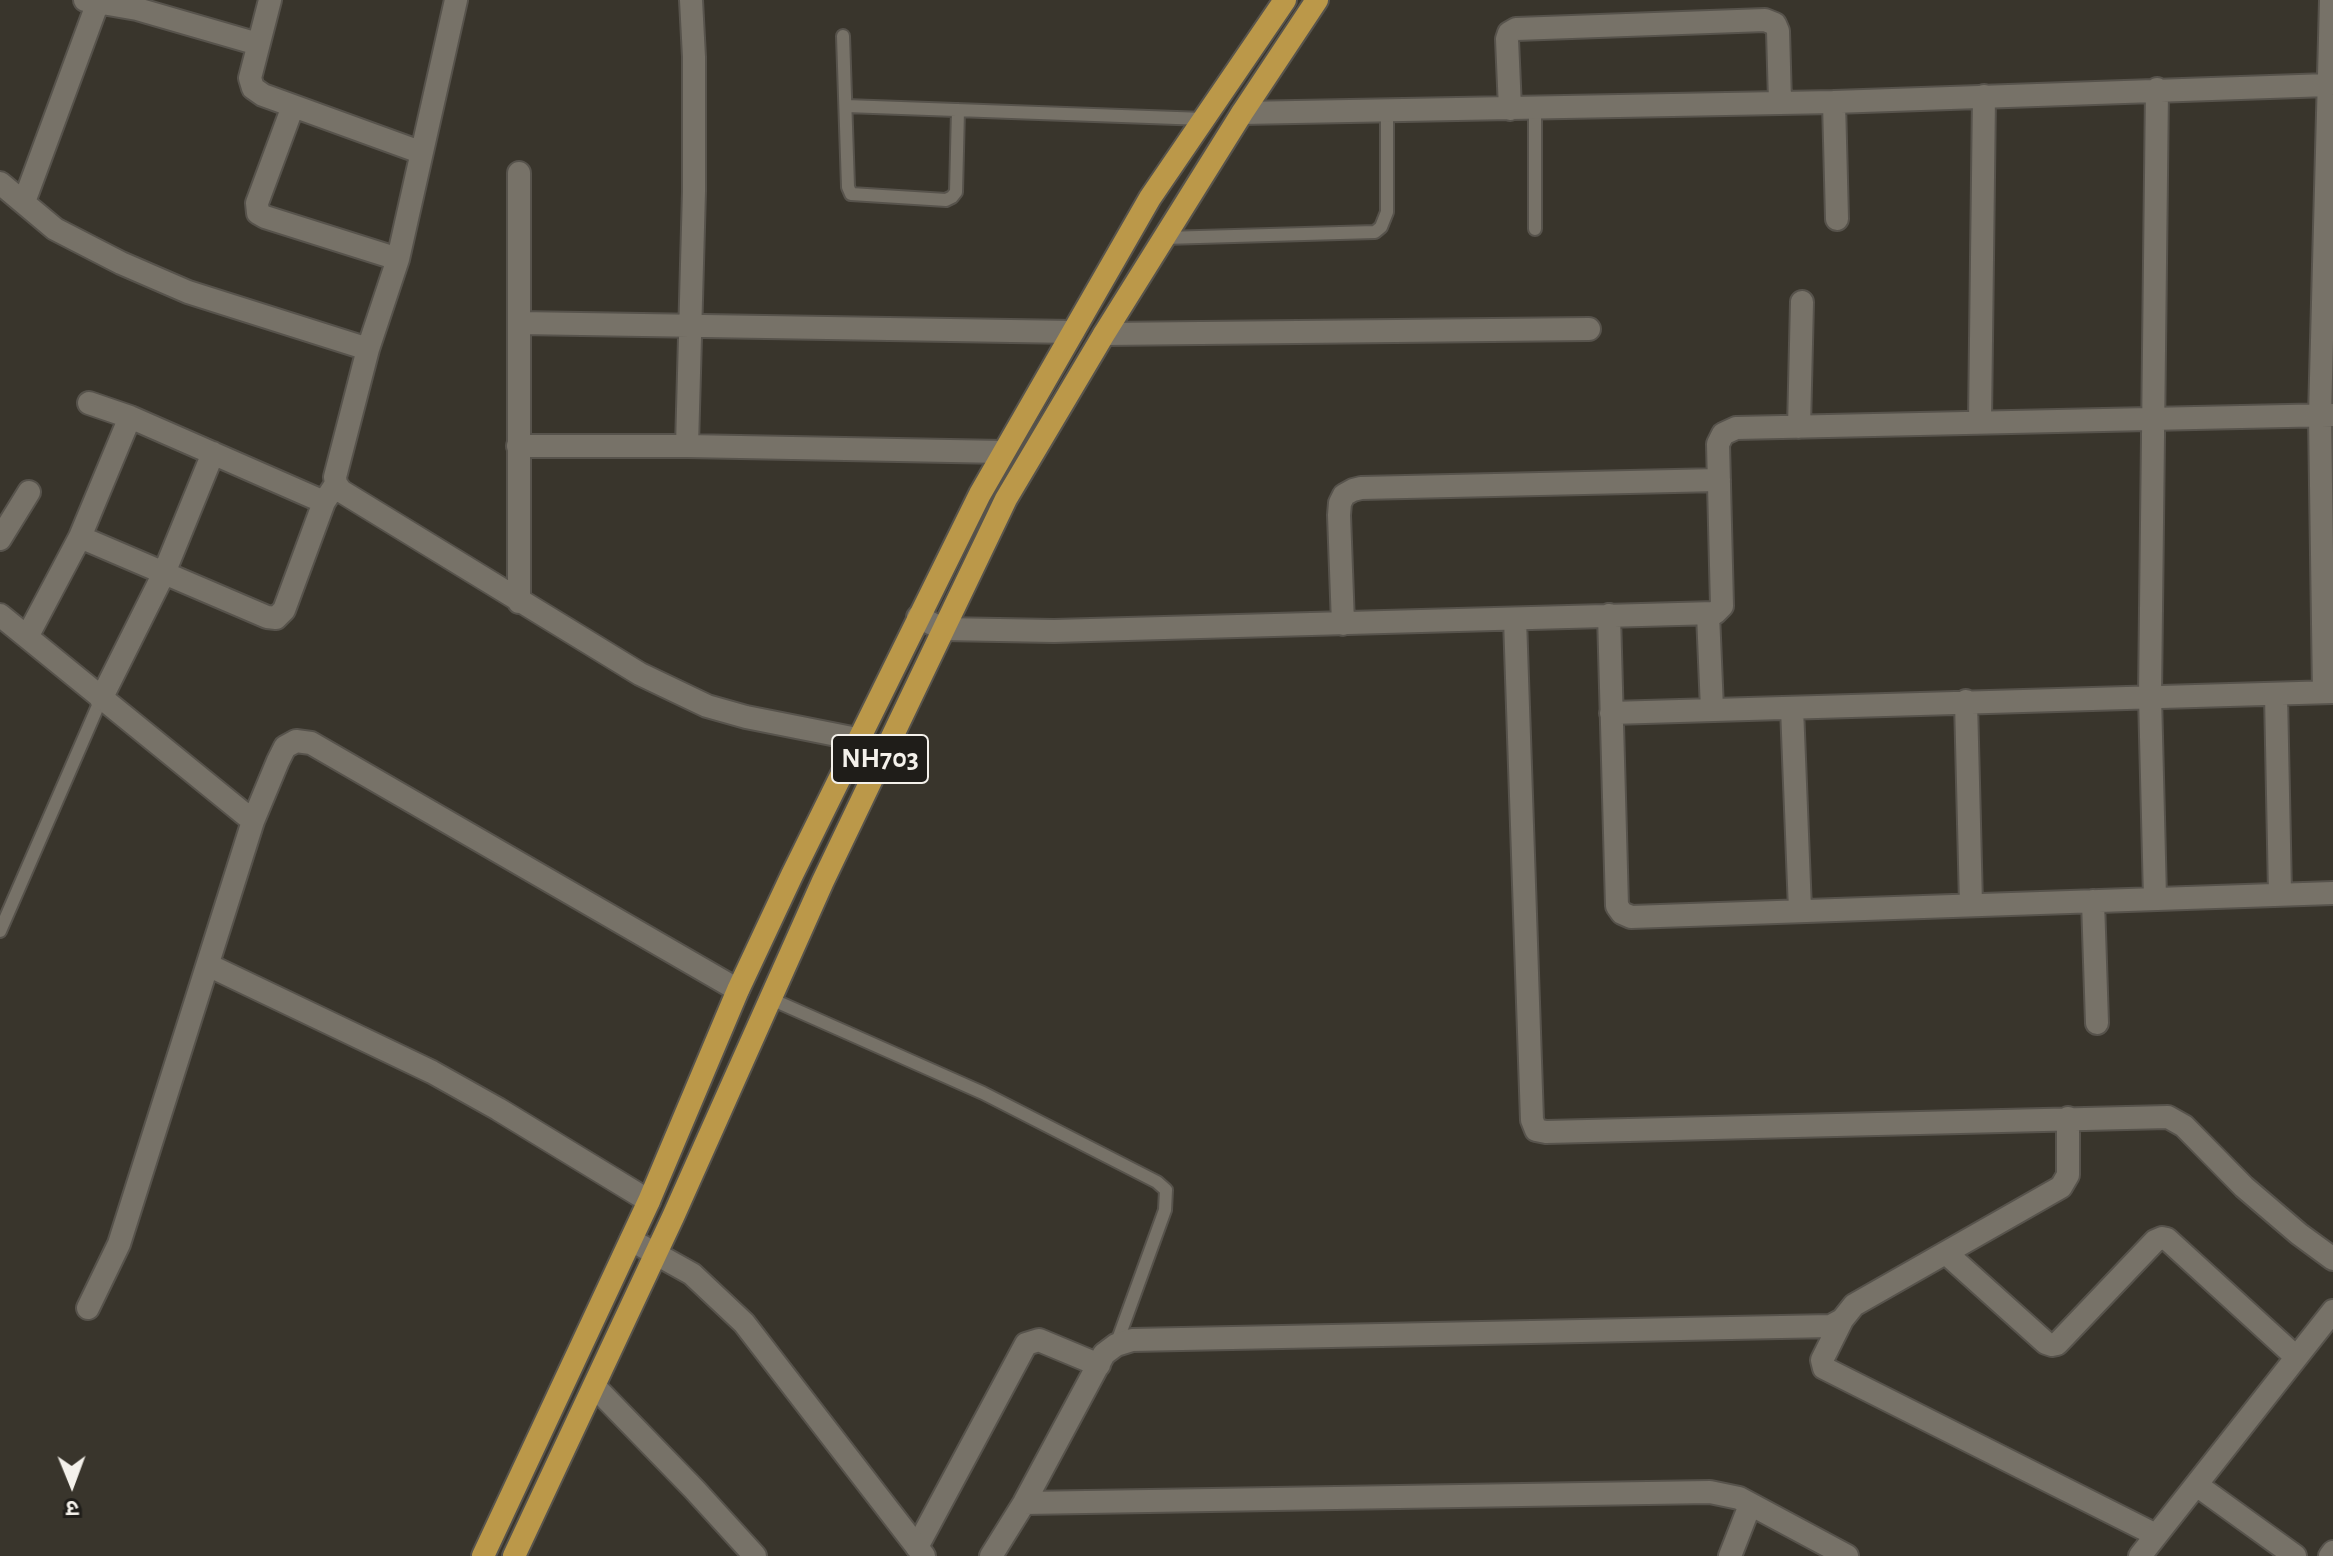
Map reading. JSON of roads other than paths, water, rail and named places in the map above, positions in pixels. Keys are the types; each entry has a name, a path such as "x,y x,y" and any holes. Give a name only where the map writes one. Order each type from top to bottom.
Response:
{"highway":[{"name":"NH703","path":"483,1556 649,1201 738,990 857,739 1003,452 1150,198 1285,0"},
{"name":"NH703","path":"514,1556 595,1387 823,881 1006,499 1104,334 1242,113 1317,0"}],"street":[{"path":"270,0 250,78 253,88 263,95 420,152"},
{"path":"80,537 267,617 276,618 284,610 330,493 368,349 398,259 456,0"},
{"path":"687,446 692,324 694,57 691,0"},
{"path":"1611,713 2328,692 2326,416 2331,0"},
{"path":"24,202 91,1 138,5 258,44"},
{"path":"1510,109 1507,39 1509,33 1516,29 1765,20 1775,24 1778,31 1780,102"},
{"path":"1242,113 1834,102 2328,85"},
{"path":"2155,898 2150,696 2157,89"},
{"path":"1980,421 1984,96"},
{"path":"1834,102 1837,219"},
{"path":"293,106 257,203 258,213 398,259"},
{"path":"519,173 519,602"},
{"path":"0,183 55,229 121,263 188,292 368,349"},
{"path":"1799,427 1802,302"},
{"path":"520,323 1073,332"},
{"path":"1104,334 1589,329"},
{"path":"89,403 213,453 330,493 341,491 640,674 707,706 857,739"},
{"path":"918,617 943,629 1054,631 1708,614 1715,613 1722,606 1718,444 1723,434 1736,428 2326,416"},
{"path":"27,637 80,537 130,417"},
{"path":"518,446 1003,452"},
{"path":"101,699 164,573 213,453"},
{"path":"1343,624 1339,515 1344,495 1353,490 1719,480"},
{"path":"0,539 29,492"},
{"path":"1708,614 1712,709"},
{"path":"0,615 253,821"},
{"path":"1609,615 1617,906 1622,913 1631,917 2333,893"},
{"path":"1515,619 1532,1120 1536,1130 2168,1117 2184,1126 2244,1187 2333,1259"},
{"path":"2276,694 2280,894"},
{"path":"1966,701 1971,905"},
{"path":"1792,708 1800,910"},
{"path":"88,1308 119,1244 253,821 285,747 296,741 311,743 738,990"},
{"path":"2093,901 2097,1023"},
{"path":"208,965 432,1072 649,1201"},
{"path":"2068,1118 2066,1183 1854,1305 1842,1320 1822,1360 1824,1368 2156,1535"},
{"path":"1946,1253 2046,1343 2052,1345 2057,1344 2155,1241 2167,1239 2296,1357"},
{"path":"631,1240 692,1274 744,1323 921,1551 1026,1344 1039,1340 1099,1365"},
{"path":"2140,1556 2333,1311"},
{"path":"991,1556 1024,1503 1104,1354 1116,1345 1132,1340 1831,1326 1842,1320"},
{"path":"595,1387 755,1556"},
{"path":"2198,1486 2295,1556"},
{"path":"1024,1503 1710,1492 1739,1498 1847,1556"},
{"path":"1730,1556 1750,1505"}],"lane":[{"path":"843,36 848,187 851,194 946,200 956,192 958,110"},
{"path":"846,106 1204,119"},
{"path":"1535,108 1535,229"},
{"path":"1164,238 1375,232 1381,227 1387,212 1387,112"},
{"path":"0,931 101,699"},
{"path":"771,999 983,1093 1157,1182 1166,1190 1165,1210 1116,1345"}]}
